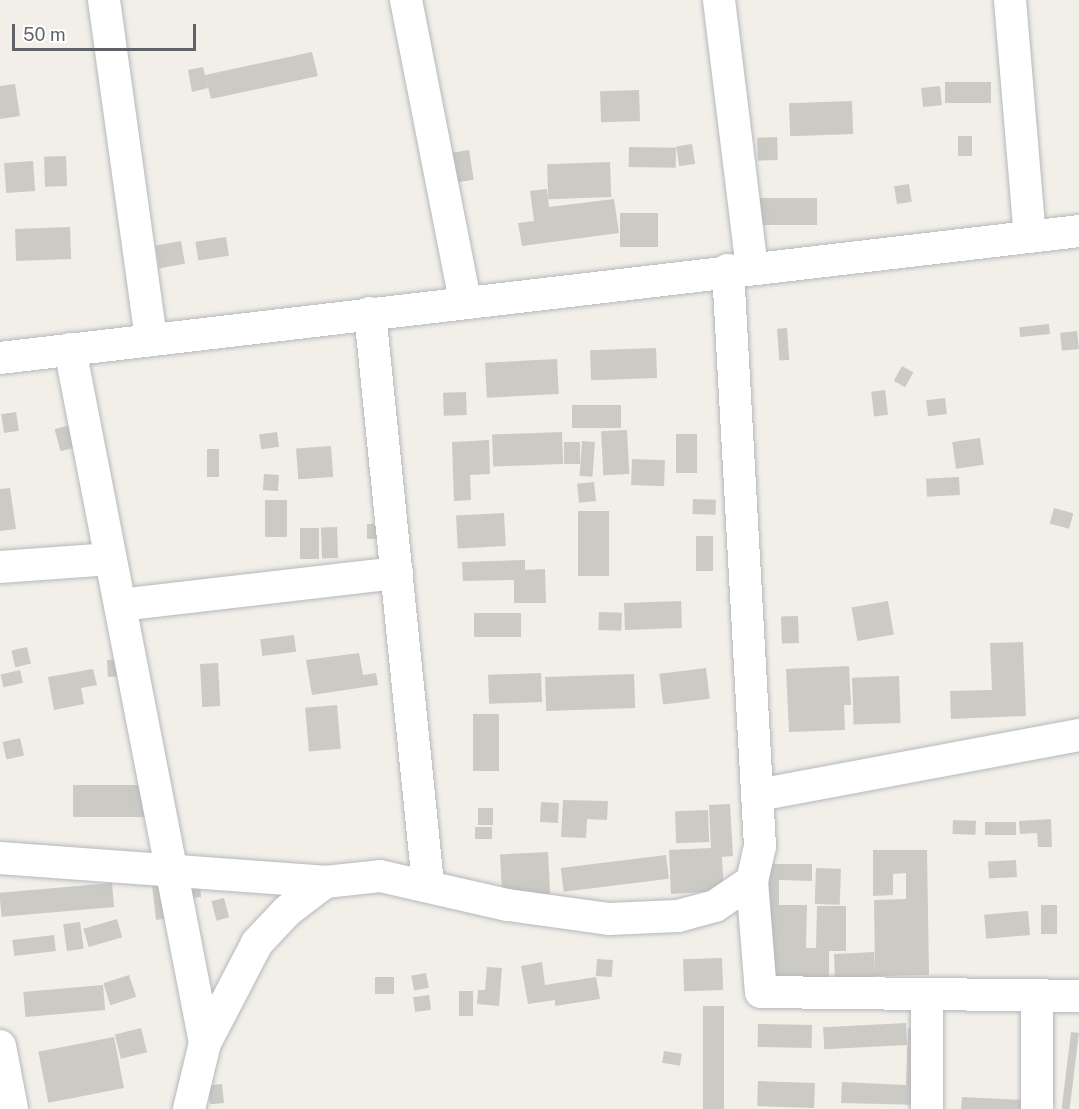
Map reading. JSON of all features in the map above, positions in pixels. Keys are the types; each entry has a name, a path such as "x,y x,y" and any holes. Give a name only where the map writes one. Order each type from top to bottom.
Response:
{"street":[{"path":"104,0 151,340"},
{"path":"406,0 465,302"},
{"path":"718,0 740,269 760,846 752,881 761,992 1079,996"},
{"path":"1010,0 1030,236"},
{"path":"0,358 740,269 1079,231"},
{"path":"370,314 428,884"},
{"path":"70,349 205,1043"},
{"path":"0,567 111,559"},
{"path":"120,605 397,573"},
{"path":"758,795 1079,735"},
{"path":"0,858 325,882 380,876 428,884 508,905 609,919 678,916 706,909 752,881"},
{"path":"189,1109 205,1043 257,943 287,911 325,882"},
{"path":"927,994 927,1109"},
{"path":"1037,996 1037,1109"},
{"path":"0,1046 12,1109"}],"building":[{"path":"312,52 318,76 211,99 206,79 208,88 192,92 188,70 203,67 205,75"},
{"path":"945,82 991,82 991,103 945,103"},
{"path":"15,84 20,116 0,119 0,86"},
{"path":"940,86 942,105 923,107 921,88"},
{"path":"639,90 640,121 601,122 600,91"},
{"path":"852,101 853,134 790,136 789,103"},
{"path":"958,136 972,136 972,156 958,156"},
{"path":"777,137 778,160 758,161 757,138"},
{"path":"692,144 695,164 679,166 676,147"},
{"path":"629,147 676,148 676,168 629,167"},
{"path":"469,150 474,180 438,185 433,156"},
{"path":"66,156 67,186 45,187 44,157"},
{"path":"33,161 35,191 6,193 4,163"},
{"path":"610,162 611,197 548,199 547,164"},
{"path":"909,184 912,202 897,204 894,186"},
{"path":"547,189 549,207 614,199 619,233 522,246 518,223 534,221 530,191"},
{"path":"748,198 817,198 817,225 748,225"},
{"path":"620,213 658,213 658,247 620,247"},
{"path":"70,227 71,259 16,261 15,229"},
{"path":"226,237 229,256 198,261 195,242"},
{"path":"181,241 185,264 159,268 155,246"},
{"path":"1049,324 1050,334 1020,337 1019,327"},
{"path":"787,328 789,360 779,361 777,329"},
{"path":"1077,331 1079,349 1062,351 1060,333"},
{"path":"656,348 657,378 591,380 590,350"},
{"path":"557,359 559,394 487,398 485,363"},
{"path":"902,366 913,372 905,387 894,381"},
{"path":"885,390 888,415 874,417 871,392"},
{"path":"466,392 467,415 444,416 443,393"},
{"path":"945,398 947,414 928,416 926,400"},
{"path":"572,405 621,405 621,428 572,428"},
{"path":"16,412 19,431 4,433 1,414"},
{"path":"70,425 76,447 60,451 55,429"},
{"path":"627,430 629,474 603,475 601,431"},
{"path":"277,432 279,447 261,449 259,435"},
{"path":"562,432 563,464 493,466 492,434"},
{"path":"676,434 697,434 697,473 676,473"},
{"path":"980,438 984,465 956,469 952,442"},
{"path":"489,440 490,474 470,475 471,500 454,501 452,442"},
{"path":"582,441 595,442 593,477 580,476"},
{"path":"564,442 580,442 580,464 564,464"},
{"path":"331,446 333,477 298,479 296,448"},
{"path":"207,449 219,449 219,477 207,477"},
{"path":"632,459 665,460 664,486 631,485"},
{"path":"264,474 279,475 278,491 263,490"},
{"path":"959,477 960,495 927,497 926,479"},
{"path":"594,482 596,501 579,503 577,484"},
{"path":"10,488 16,529 0,531 0,489"},
{"path":"693,499 716,500 715,515 692,514"},
{"path":"265,500 287,500 287,537 265,537"},
{"path":"1054,508 1073,513 1069,529 1050,523"},
{"path":"578,511 609,511 609,576 578,576"},
{"path":"504,513 506,546 458,548 456,516"},
{"path":"367,524 380,524 380,539 367,539"},
{"path":"337,527 338,558 322,559 321,528"},
{"path":"300,528 319,528 319,559 300,559"},
{"path":"696,536 713,536 713,571 696,571"},
{"path":"525,560 525,570 545,569 546,603 514,603 514,580 463,581 462,562"},
{"path":"681,601 682,628 625,630 624,603"},
{"path":"888,601 894,634 857,641 852,607"},
{"path":"599,612 622,613 621,631 598,630"},
{"path":"474,613 521,613 521,637 474,637"},
{"path":"798,616 799,643 782,644 781,617"},
{"path":"294,635 296,652 262,656 260,639"},
{"path":"1023,642 1026,716 951,719 950,691 992,690 990,643"},
{"path":"27,647 31,664 15,667 11,651"},
{"path":"359,653 363,675 376,673 378,685 312,695 306,660"},
{"path":"128,659 129,676 108,677 107,660"},
{"path":"218,663 220,706 202,707 200,664"},
{"path":"849,666 851,705 844,705 845,730 789,732 786,669"},
{"path":"706,668 710,699 663,704 659,674"},
{"path":"93,669 97,685 81,688 84,704 54,710 48,677"},
{"path":"20,670 23,683 3,687 1,674"},
{"path":"541,673 542,702 489,704 488,675"},
{"path":"634,674 635,708 546,711 545,677"},
{"path":"899,676 901,723 854,725 852,678"},
{"path":"337,705 341,749 309,752 305,708"},
{"path":"473,714 499,714 499,771 473,771"},
{"path":"20,738 24,756 7,760 2,742"},
{"path":"73,785 162,785 162,817 73,817"},
{"path":"563,800 608,801 607,820 587,819 586,838 561,837"},
{"path":"541,802 559,803 558,823 540,822"},
{"path":"730,804 733,856 722,857 724,891 671,894 669,850 711,848 709,805"},
{"path":"478,808 493,808 493,825 478,825"},
{"path":"708,810 709,842 676,843 675,811"},
{"path":"1051,819 1052,847 1038,847 1037,833 1020,834 1019,821"},
{"path":"953,820 976,821 975,835 953,834"},
{"path":"985,822 1016,822 1016,835 985,835"},
{"path":"475,827 492,827 492,839 475,839"},
{"path":"873,850 927,850 929,975 875,976 875,980 835,982 834,954 874,952 875,971 874,900 906,899 906,873 893,874 893,895 873,896"},
{"path":"548,852 550,894 502,896 500,855"},
{"path":"666,855 669,879 564,892 561,868"},
{"path":"1016,860 1017,877 989,878 988,861"},
{"path":"761,864 812,864 812,881 779,880 779,905 807,905 806,948 816,948 817,906 846,906 846,951 829,951 829,980 760,980"},
{"path":"816,868 841,869 840,905 815,904"},
{"path":"199,869 201,897 175,900 177,917 156,920 152,885 170,883"},
{"path":"112,883 114,907 2,917 0,893"},
{"path":"224,898 229,917 217,921 211,901"},
{"path":"1041,905 1057,905 1057,934 1041,934"},
{"path":"1028,911 1030,935 986,939 984,915"},
{"path":"117,919 122,937 89,947 83,929"},
{"path":"80,922 84,949 67,951 63,924"},
{"path":"54,935 56,951 14,956 12,940"},
{"path":"722,958 723,990 684,991 683,959"},
{"path":"597,959 613,960 612,977 596,976"},
{"path":"542,962 545,985 596,977 600,999 555,1006 555,1000 528,1004 521,966"},
{"path":"487,967 502,968 499,1006 477,1004 478,990 485,990"},
{"path":"426,973 429,988 414,991 411,976"},
{"path":"129,975 136,997 110,1005 103,983"},
{"path":"375,977 394,977 394,994 375,994"},
{"path":"103,985 105,1010 25,1017 23,992"},
{"path":"459,991 473,991 473,1016 459,1016"},
{"path":"429,995 431,1010 415,1012 413,997"},
{"path":"703,1006 724,1006 724,1109 703,1109"},
{"path":"906,1023 907,1045 824,1049 823,1027"},
{"path":"758,1024 812,1025 812,1048 758,1047"},
{"path":"141,1028 147,1052 121,1059 115,1035"},
{"path":"908,1028 925,1028 922,1105 841,1103 842,1082 906,1085"},
{"path":"1071,1032 1079,1033 1070,1109 1062,1108"},
{"path":"114,1037 124,1088 48,1103 38,1052"},
{"path":"664,1051 682,1054 680,1066 662,1063"},
{"path":"758,1081 815,1083 814,1108 757,1106"},
{"path":"222,1084 224,1103 210,1104 208,1085"},
{"path":"962,1097 1026,1100 1026,1109 961,1109"}]}
